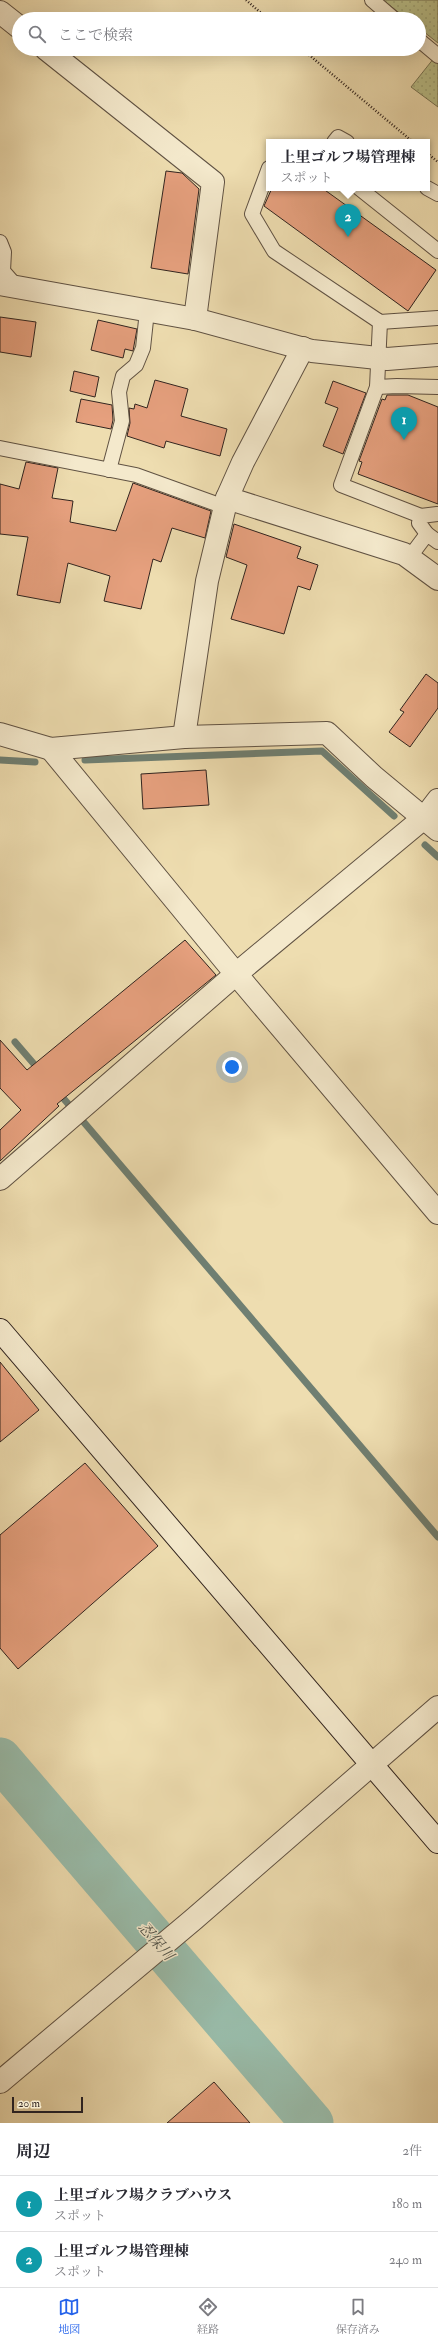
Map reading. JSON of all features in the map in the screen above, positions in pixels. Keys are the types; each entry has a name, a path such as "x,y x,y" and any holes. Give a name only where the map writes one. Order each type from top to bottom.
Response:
{"street":[{"path":"0,13 12,22"},
{"path":"55,56 212,182 195,319"},
{"path":"8,285 195,319 303,348 378,358 438,355"},
{"path":"184,737 207,581 226,503 243,462 303,348"},
{"path":"226,503 404,554 438,579"},
{"path":"0,734 51,749 184,737 327,733 374,777 431,824"},
{"path":"51,749 236,974 438,1213"},
{"path":"0,1179 236,974 431,824 438,800"},
{"path":"0,1330 438,1842"},
{"path":"0,2082 194,1919 438,1707"}],"lane":[{"path":"372,0 386,12"},
{"path":"426,46 438,56"},
{"path":"266,176 252,214 274,251 380,322 438,318"},
{"path":"363,191 438,251"},
{"path":"0,242 4,252 3,271 8,285"},
{"path":"109,470 122,420 119,392 123,376 136,365 143,348 146,311"},
{"path":"380,322 377,388 341,485 421,516 438,514"},
{"path":"377,388 397,386 438,387"},
{"path":"0,448 136,475 226,503"},
{"path":"409,558 433,538 419,523 421,516"}],"path":[{"path":"246,0 260,12"},
{"path":"310,56 409,139"},
{"path":"430,155 438,162"}],"green space":[{"path":"383,0 438,0 438,43 426,34 426,12 398,12"},
{"path":"438,53 438,107 411,87"}],"building":[{"path":"166,171 182,173 199,189 188,274 151,268"},
{"path":"271,191 326,191 436,270 408,311 264,206"},
{"path":"0,317 36,322 31,357 0,352"},
{"path":"98,320 137,329 133,351 125,349 123,358 91,350"},
{"path":"74,371 99,377 95,397 70,391"},
{"path":"155,380 188,389 181,416 227,429 220,456 166,441 164,448 127,436 130,423 129,408 134,409 135,404 147,408"},
{"path":"333,381 366,393 343,454 323,446 338,408 325,403"},
{"path":"387,395 408,395 438,407 438,504 358,474 362,462 359,461 382,399 385,400"},
{"path":"81,399 112,405 113,420 111,429 76,422"},
{"path":"26,462 58,468 52,498 73,501 70,522 116,531 133,483 211,511 205,538 172,528 161,562 153,559 141,609 104,601 110,576 68,563 60,603 17,595 28,537 0,534 0,484 19,489"},
{"path":"234,524 301,547 297,558 318,565 310,590 298,586 284,634 231,619 247,565 226,557"},
{"path":"426,674 438,683 438,708 410,747 389,732 404,712 400,710"},
{"path":"206,770 209,805 143,809 141,774"},
{"path":"185,940 216,975 57,1104 59,1106 0,1161 0,1130 21,1110 0,1088 0,1040 27,1070"},
{"path":"0,1362 39,1410 0,1442"},
{"path":"85,1463 158,1546 18,1669 0,1648 0,1535"},
{"path":"214,2082 250,2123 167,2123"}],"waterway":[{"path":"85,760 322,751 394,816"},
{"path":"0,760 35,762"},
{"path":"425,845 438,857"},
{"path":"15,1042 40,1071"},
{"path":"58,1092 438,1537"},
{"name":"忍保川","path":"0,1759 312,2123"}],"place":[{"name":"上里ゴルフ場管理棟","path":"348,237"},
{"name":"上里ゴルフ場クラブハウス","path":"404,440"}]}
